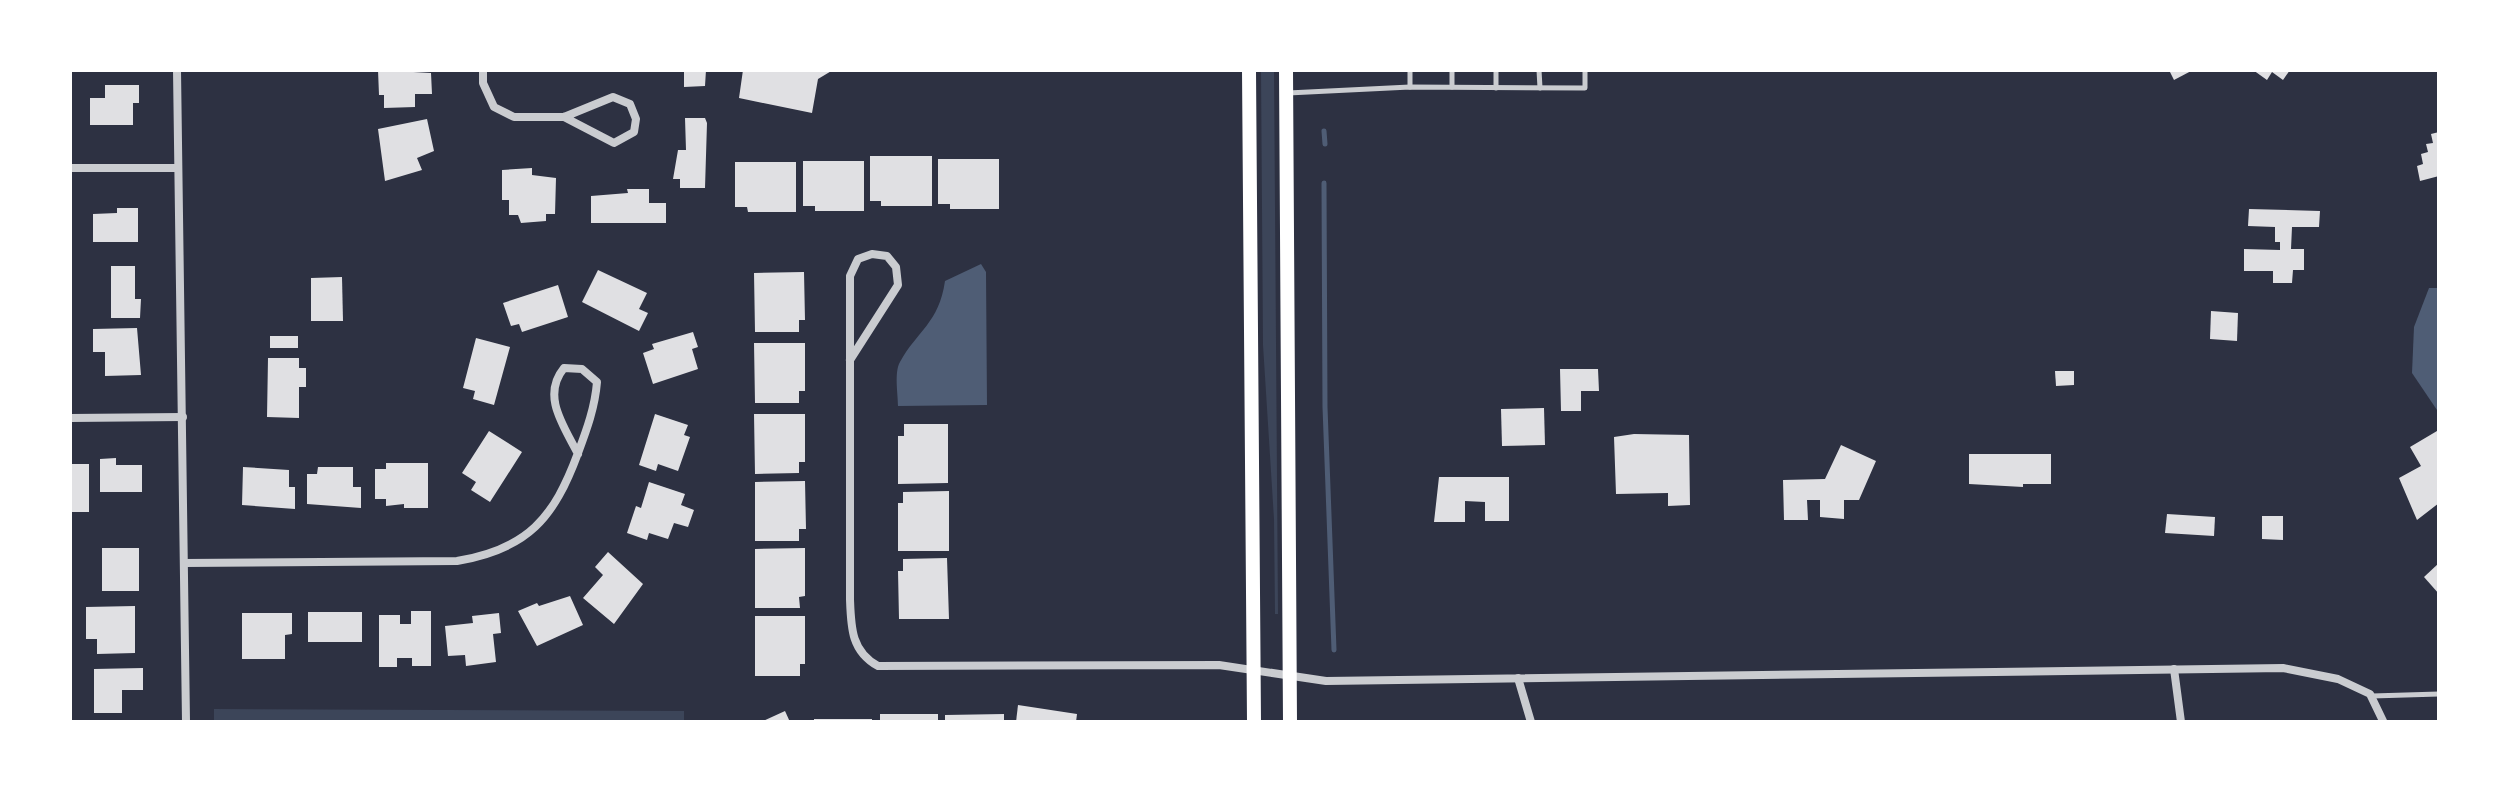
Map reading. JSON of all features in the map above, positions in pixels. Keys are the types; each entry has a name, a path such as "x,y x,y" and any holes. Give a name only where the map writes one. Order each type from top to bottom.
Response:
{"main road":[{"path":"1249,70 1254,722"},
{"path":"1286,70 1290,722"}],"street":[{"path":"177,70 177,168 182,245 186,722"},
{"path":"483,70 483,83 494,107 514,117 564,117 613,97 630,104 636,119 634,132 614,143 564,117"},
{"path":"70,168 177,168"},
{"path":"850,360 898,285 896,267 887,256 872,254 858,259 850,276 850,360 851,631 868,660 893,668 1219,665 1326,681 2283,668 2338,679 2371,696 2383,721"},
{"path":"184,563 457,561 486,556 517,542 553,510 578,454 596,405 597,382 582,369 564,368 555,380 553,399 578,454"},
{"path":"70,418 183,417"},
{"path":"2174,669 2181,722"},
{"path":"1518,678 1531,722"}],"lane":[{"path":"1410,70 1410,87"},
{"path":"1452,70 1452,87"},
{"path":"1496,70 1496,88"},
{"path":"1539,70 1540,88"},
{"path":"1287,93 1410,87 1585,88 1585,70"},
{"path":"2371,696 2439,694"}],"shaded area":[{"path":"1261,70 1274,70 1278,614 1275,614 1274,519 1263,345"},
{"path":"981,264 986,272 987,405 898,406 898,366 933,317 945,281"},
{"path":"2429,288 2439,288 2439,413 2412,373 2414,327"},
{"path":"214,709 684,711 684,722 214,722"}],"building":[{"path":"378,70 431,73 432,94 415,94 415,107 384,108 384,95 379,95"},
{"path":"684,70 706,70 705,86 684,87"},
{"path":"743,70 833,70 818,79 812,113 739,98"},
{"path":"2169,70 2193,70 2174,80"},
{"path":"2253,70 2290,70 2283,80 2272,72 2267,80"},
{"path":"105,85 139,85 139,103 133,103 133,125 90,125 90,98 105,98"},
{"path":"685,118 705,118 707,123 705,188 680,188 680,179 673,179 678,150 686,150"},
{"path":"427,119 434,151 417,158 422,170 385,181 378,129"},
{"path":"2439,132 2439,176 2420,181 2417,166 2423,164 2421,154 2428,152 2426,144 2433,143 2431,134"},
{"path":"870,156 932,156 932,206 881,206 881,201 870,201"},
{"path":"938,159 999,159 999,209 950,209 950,204 938,204"},
{"path":"803,161 864,161 864,211 815,211 815,206 803,206"},
{"path":"735,162 796,162 796,212 748,212 747,207 735,207"},
{"path":"532,168 532,175 556,178 555,214 546,214 546,221 521,223 518,215 509,215 509,200 502,200 502,170"},
{"path":"627,189 649,189 649,203 666,203 666,223 591,223 591,196 628,193"},
{"path":"117,208 138,208 138,242 93,242 93,214 117,213"},
{"path":"2249,209 2320,211 2319,227 2292,227 2291,249 2304,249 2304,270 2293,270 2292,283 2273,283 2273,271 2244,271 2244,249 2280,250 2280,242 2275,242 2275,227 2248,226"},
{"path":"111,266 135,266 135,299 141,299 140,318 111,318"},
{"path":"598,270 647,293 639,309 648,313 639,331 582,302"},
{"path":"804,272 805,320 799,320 799,332 755,332 754,273"},
{"path":"342,277 343,321 311,321 311,278"},
{"path":"558,285 568,317 522,332 519,324 511,326 503,303"},
{"path":"2211,311 2238,313 2237,341 2210,339"},
{"path":"137,328 141,375 105,376 105,352 93,352 93,329"},
{"path":"693,332 698,347 692,349 698,369 653,384 643,353 654,349 652,344"},
{"path":"270,336 298,336 298,348 270,348"},
{"path":"476,338 510,347 494,405 473,399 475,391 463,388"},
{"path":"754,343 805,343 805,391 799,391 799,403 755,403"},
{"path":"268,358 299,358 299,368 306,368 306,387 299,387 299,418 267,417"},
{"path":"1560,369 1598,369 1599,391 1581,391 1581,411 1561,411"},
{"path":"2055,371 2074,371 2074,385 2056,386"},
{"path":"1544,408 1545,445 1502,446 1501,409"},
{"path":"655,414 688,425 684,435 690,437 678,471 658,464 656,471 639,465"},
{"path":"754,414 805,414 805,462 799,462 799,473 755,474"},
{"path":"904,424 948,424 948,483 898,484 898,436 904,436"},
{"path":"489,431 522,452 490,502 471,490 476,482 462,473"},
{"path":"2437,431 2439,503 2417,520 2399,478 2421,466 2410,447"},
{"path":"1634,434 1689,435 1690,505 1668,506 1668,493 1616,494 1614,437"},
{"path":"1841,445 1876,461 1859,500 1844,500 1844,519 1820,517 1820,500 1807,500 1808,520 1784,520 1783,480 1825,479"},
{"path":"1969,454 2051,454 2051,484 2023,484 2023,487 1969,484"},
{"path":"116,458 116,465 142,465 142,492 100,492 100,459"},
{"path":"386,463 428,463 428,508 404,508 404,504 386,506 386,499 375,499 375,469 386,469"},
{"path":"70,464 89,464 89,512 70,512"},
{"path":"243,467 289,470 289,487 295,487 295,509 242,505"},
{"path":"318,467 353,467 353,487 361,487 361,508 307,504 307,474 317,474"},
{"path":"1439,477 1509,477 1509,521 1485,521 1485,502 1465,501 1465,522 1434,522"},
{"path":"805,481 806,529 799,529 799,541 755,541 755,482"},
{"path":"649,482 685,494 681,505 694,510 688,527 674,523 668,539 649,533 647,540 627,533 636,506 641,508"},
{"path":"949,491 949,551 898,551 898,503 903,503 903,492"},
{"path":"2167,514 2215,517 2214,536 2165,533"},
{"path":"2262,516 2283,516 2283,540 2262,539"},
{"path":"102,548 139,548 139,591 102,591"},
{"path":"805,548 805,596 799,597 800,608 755,608 755,549"},
{"path":"608,552 643,584 614,624 583,598 603,575 595,567"},
{"path":"947,558 949,619 899,619 898,571 903,571 903,559"},
{"path":"2439,563 2439,594 2424,577"},
{"path":"570,596 583,625 537,646 518,611 537,603 539,606"},
{"path":"135,606 135,653 97,654 97,639 86,639 86,607"},
{"path":"411,611 431,611 431,666 412,666 412,658 397,658 397,667 379,667 379,615 400,615 400,624 411,624"},
{"path":"308,612 362,612 362,642 308,642"},
{"path":"242,613 292,613 292,634 285,635 285,659 242,659"},
{"path":"499,613 501,633 493,634 496,662 466,666 465,655 448,656 445,626 473,623 472,616"},
{"path":"755,616 805,616 805,664 800,664 800,676 755,676"},
{"path":"143,668 143,690 122,690 122,713 94,713 94,669"},
{"path":"1018,705 1077,714 1076,722 1016,722"},
{"path":"785,711 790,722 761,722"},
{"path":"880,714 938,714 938,722 880,722"},
{"path":"1004,714 1004,722 945,722 945,715"},
{"path":"814,719 872,719 872,722 814,722"}],"waterway":[{"path":"1324,131 1325,144"},
{"path":"1324,183 1325,407 1334,650"}]}
